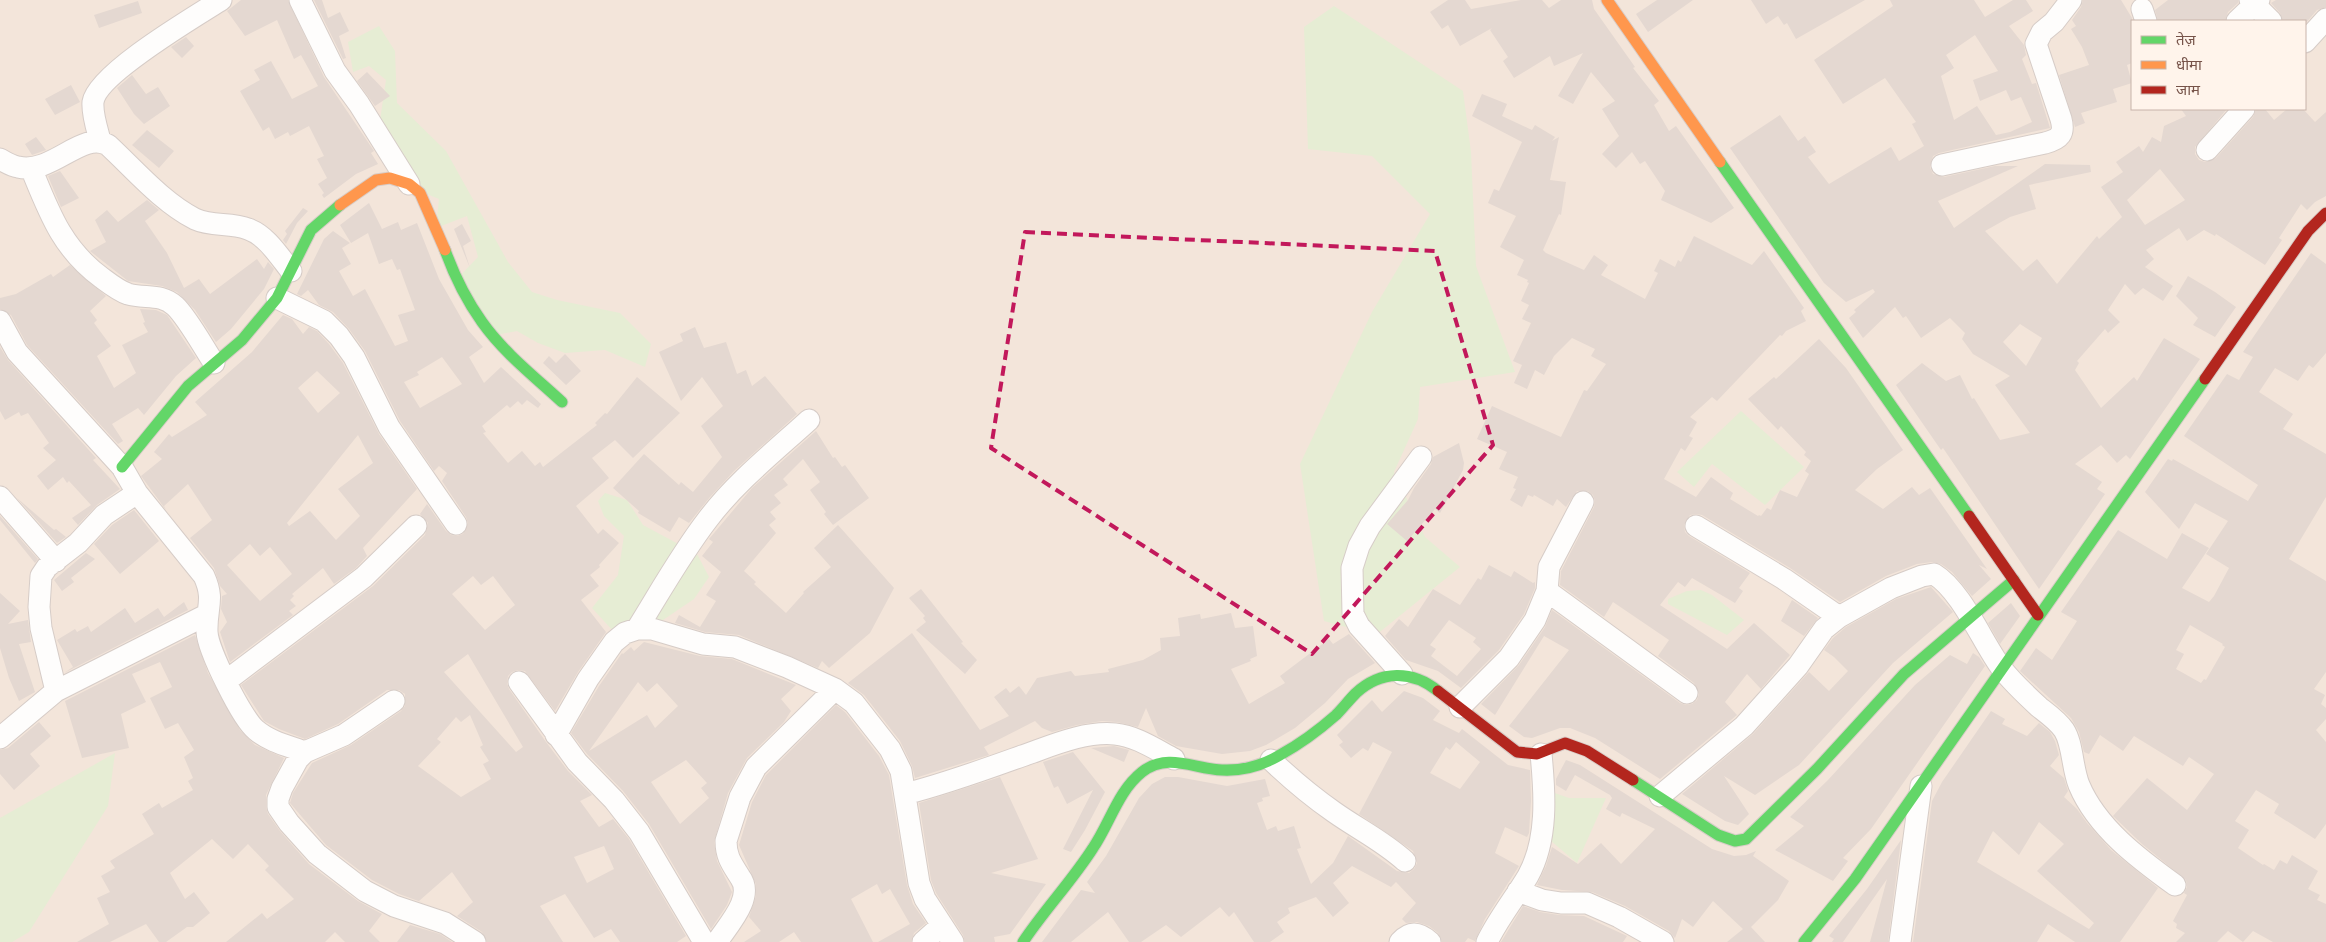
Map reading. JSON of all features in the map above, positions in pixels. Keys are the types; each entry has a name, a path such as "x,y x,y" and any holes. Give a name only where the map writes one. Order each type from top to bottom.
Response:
{"street":[{"path":"100,140 93,102 98,88 110,76 178,27 222,0"},
{"path":"300,0 335,71 359,104 409,184 420,193 436,226 452,271 482,322 506,350 562,402"},
{"path":"1607,0 2038,615"},
{"path":"1942,165 2045,143 2056,140 2061,136 2064,128 2036,44 2042,32 2054,22 2071,0"},
{"path":"2237,20 2254,2 2270,20"},
{"path":"2306,41 2326,19"},
{"path":"2207,150 2243,110"},
{"path":"0,159 18,167 31,168 53,162 86,142 100,140 108,145 175,207 197,220 215,225 246,228 257,233 291,271"},
{"path":"31,168 50,214 63,240 73,252 90,270 128,294 156,296 176,306 214,363"},
{"path":"122,467 188,386 242,340 277,298 311,230 321,220 376,180 390,178 409,184"},
{"path":"1804,942 1855,879 2303,239 2326,213"},
{"path":"277,298 324,321 339,336 354,357 389,427 456,524"},
{"path":"0,321 17,352 122,467 137,493 204,576 210,589 207,634 245,719 257,731 280,743 305,752"},
{"path":"637,629 686,549 709,518 740,484 809,420"},
{"path":"1402,674 1359,626 1353,614 1352,568 1359,546 1370,526 1421,457"},
{"path":"56,691 41,628 38,585 41,576 56,560 78,543 104,515 137,493"},
{"path":"0,497 56,560"},
{"path":"1460,706 1509,658 1535,620 1547,591 1549,567 1583,502"},
{"path":"226,680 364,577 416,526"},
{"path":"1696,526 1784,580 1839,617"},
{"path":"1660,796 1744,726 1798,666 1824,629 1839,617 1891,588 1922,576 1934,574 1942,579 1970,617 2002,668 2020,690 2060,724 2066,732 2076,778 2082,792 2099,816 2134,856 2175,886"},
{"path":"905,794 942,785 1085,736 1102,734 1114,734 1138,740 1174,759 1222,770 1251,766 1271,760 1333,718 1359,690 1373,681 1388,674 1402,674 1417,678 1431,686 1460,706 1504,744 1517,752 1532,756 1565,743 1575,746 1660,796 1726,839 1735,841 1746,839 1817,769 1904,674 2014,580"},
{"path":"1547,591 1687,693"},
{"path":"0,738 56,691 208,614"},
{"path":"556,735 588,679 614,642 625,633 637,629 652,629 702,644 735,647 834,689 854,702 890,749 901,771 919,883 925,899 947,934 923,942"},
{"path":"519,682 577,762 614,800 639,832 704,942"},
{"path":"717,942 737,911 746,892 744,883 730,864 726,852 726,841 748,780 764,757 834,689"},
{"path":"394,701 344,735 305,752 298,759 278,799 278,807 289,823 317,854 365,891 394,906 445,923 475,942"},
{"path":"1487,942 1529,874 1541,841 1544,796 1541,754"},
{"path":"1023,942 1051,901 1094,846 1113,808 1129,783 1143,770 1155,763 1174,759"},
{"path":"1271,760 1314,798 1380,840 1405,861"},
{"path":"1900,942 1921,784"},
{"path":"1518,891 1542,900 1561,903 1587,903 1618,917 1663,942"},
{"path":"1400,942 1413,933 1419,933 1430,942"}],"highlighted area":[{"path":"1025,232 1435,251 1493,445 1312,654 991,448"}],"shaded area":[{"path":"0,0 2326,0 2326,942 0,942"}],"green space":[{"path":"1334,6 1463,91 1471,152 1476,266 1515,372 1420,387 1418,419 1394,472 1425,537 1460,567 1376,635 1324,621 1300,464 1372,312 1430,214 1372,156 1308,149 1304,27"},
{"path":"379,26 395,51 397,103 446,151 508,262 532,292 557,300 620,313 651,344 645,367 605,350 565,353 538,343 517,331 495,335 454,282 478,257 467,216 436,228 439,199 398,182 376,147 386,80 369,66 353,72 348,42"},
{"path":"1741,411 1804,467 1765,505 1712,464 1694,487 1677,472"},
{"path":"605,493 627,500 643,525 697,554 709,577 694,599 626,645 592,608 618,575 624,536 604,516 598,501"},
{"path":"1701,590 1712,595 1744,620 1727,635 1668,604 1668,599 1687,591"},
{"path":"115,753 108,806 29,932 12,942 0,942 0,818"},
{"path":"1552,792 1569,798 1606,798 1577,863 1544,835"}],"building":[{"path":"241,0 288,0 324,77 374,151 371,153 378,164 356,174 324,198 322,195 324,193 318,184 327,178 317,159 324,156 309,126 290,136 288,132 275,139 269,127 263,131 240,91 260,80 254,70 271,61 292,99 318,86 301,55 294,59 277,20 245,36 227,11"},
{"path":"314,0 322,0 328,18 340,12 349,31 339,36 346,58 343,59"},
{"path":"1448,0 1465,0 1471,9 1521,0 1542,0 1549,8 1561,0 1592,0 1594,9 1635,67 1633,68 1659,101 1654,105 1669,131 1676,126 1734,208 1711,223 1661,200 1665,191 1645,161 1640,164 1632,152 1616,168 1602,154 1619,136 1602,109 1615,101 1591,72 1573,104 1558,96 1583,53 1554,66 1550,56 1514,78 1503,61 1508,57 1490,30 1492,28 1460,46 1448,25 1442,29 1430,12"},
{"path":"1657,0 1693,0 1648,32 1636,14"},
{"path":"1751,0 1865,0 1796,39 1787,23 1784,25 1778,16 1766,24"},
{"path":"1890,0 1974,0 1985,17 2013,0 2026,0 2033,11 2009,26 2024,45 2026,55 2022,59 2032,84 2036,83 2050,128 1939,153 1933,156 1930,167 1933,174 1944,177 1995,166 2018,166 1938,201 1954,228 2045,164 2090,165 2091,172 2029,185 2036,209 2010,217 1985,231 2023,271 2037,259 2057,284 2097,236 2099,239 2122,217 2101,187 2123,172 2116,162 2139,146 2143,152 2152,137 2161,142 2164,126 2186,116 2182,110 2226,110 2195,147 2195,154 2199,160 2205,162 2216,158 2253,117 2256,110 2266,110 2274,120 2286,110 2304,110 2315,122 2326,112 2326,196 2315,202 2307,210 2301,204 2279,238 2282,240 2265,265 2216,234 2215,236 2204,230 2187,241 2179,228 2146,250 2154,259 2145,267 2173,286 2163,301 2143,288 2135,295 2125,284 2108,310 2120,322 2108,333 2105,329 2077,361 2079,363 2075,370 2101,408 2134,377 2137,381 2164,338 2200,359 2130,459 2126,455 2117,463 2101,445 2075,464 2102,482 2097,489 2105,494 2039,589 1943,448 1941,450 1896,385 1922,363 1946,381 1960,375 1972,399 1974,398 2000,440 2030,433 1995,385 2010,376 1973,354 1962,339 1965,333 1950,318 1921,338 1906,316 1903,318 1895,307 1863,338 1849,318 1856,312 1854,310 1875,292 1873,289 1846,302 1824,283 1730,148 1780,115 1798,141 1805,136 1816,152 1808,157 1829,184 1891,147 1899,161 1924,146 1912,124 1916,122 1885,78 1843,104 1814,60 1893,6","holes":["1975,35 1998,71 1973,80 1980,101 2006,90 2011,101 2021,97 2032,122 2010,132 1996,135 1977,106 1954,120 1941,76 1954,68 1946,55","2160,169 2185,200 2145,225 2127,200","2020,324 2042,338 2026,366 2003,342"]},
{"path":"2083,0 2121,0 2132,18 2131,63 2127,65 2131,83 2113,89 2117,102 2081,113 2085,123 2075,127 2059,75 2089,65 2082,47 2071,29 2076,26 2072,20 2081,7"},
{"path":"2168,0 2238,0 2238,3 2228,12 2225,20 2158,20 2155,10"},
{"path":"2276,0 2326,0 2326,7 2317,10 2306,23 2306,20 2283,20 2280,13 2271,3"},
{"path":"138,1 142,13 99,28 94,15"},
{"path":"186,37 194,46 182,58 171,47"},
{"path":"367,72 390,96 375,106 357,81"},
{"path":"132,75 146,94 158,87 170,106 144,124 134,114 117,88"},
{"path":"71,85 80,102 55,115 45,99"},
{"path":"1482,94 1507,104 1502,116 1532,130 1535,125 1555,137 1552,141 1559,137 1550,180 1566,182 1561,215 1559,214 1543,250 1546,253 1584,270 1594,255 1608,265 1601,275 1645,299 1658,273 1654,271 1660,259 1675,267 1678,260 1681,262 1694,236 1752,265 1764,251 1804,308 1801,311 1806,321 1786,331 1782,336 1780,335 1717,401 1712,397 1690,417 1697,422 1689,436 1693,438 1685,451 1681,448 1664,479 1696,497 1711,477 1733,493 1730,499 1758,516 1761,516 1767,508 1771,510 1780,490 1797,497 1809,474 1805,471 1811,461 1804,455 1806,452 1781,426 1778,430 1748,399 1774,377 1776,379 1819,339 1846,368 1903,450 1877,469 1855,490 1883,509 1912,487 1919,495 1930,488 1987,569 1979,565 1991,579 1972,596 1952,572 1941,564 1932,562 1917,564 1886,576 1840,602 1790,568 1702,515 1690,515 1684,525 1685,532 1689,536 1750,573 1739,588 1743,591 1735,603 1692,578 1685,587 1678,582 1660,605 1727,649 1754,623 1790,655 1761,689 1747,674 1725,702 1737,715 1660,779 1595,738 1570,728 1560,728 1532,738 1524,737 1509,726 1569,650 1544,636 1495,715 1481,704 1519,665 1545,627 1552,610 1680,703 1692,704 1697,700 1699,694 1694,683 1658,656 1669,640 1613,602 1604,617 1560,585 1561,571 1594,507 1593,495 1588,491 1577,491 1566,507 1557,499 1553,506 1534,495 1533,497 1528,495 1522,507 1510,500 1516,489 1513,488 1518,477 1499,469 1507,452 1477,439 1492,406 1561,437 1584,390 1587,391 1606,364 1591,356 1595,349 1572,338 1554,356 1544,375 1535,370 1527,389 1514,383 1522,365 1513,361 1531,323 1522,319 1529,305 1521,301 1529,283 1527,282 1528,280 1517,275 1524,260 1500,247 1516,216 1488,203 1494,189 1499,191 1522,142 1472,116"},
{"path":"147,130 174,151 159,168 132,145"},
{"path":"36,137 46,150 32,155 25,144"},
{"path":"60,171 79,198 61,207 48,176"},
{"path":"147,200 159,210 145,221 167,253 184,288 199,279 210,294 257,259 264,269 268,262 274,269 264,289 231,329 216,342 195,310 177,292 162,286 128,281 90,251 106,242 95,220 107,210 118,222"},
{"path":"369,203 382,229 398,222 401,230 417,223 439,279 468,330 483,347 469,357 484,383 501,367 541,404 538,408 527,400 522,405 518,401 510,408 507,405 482,426 486,432 483,433 508,463 522,451 535,466 540,462 543,467 597,425 595,423 605,413 607,414 637,377 680,413 633,458 615,440 592,458 609,478 576,506 598,534 603,529 619,543 599,565 600,567 590,575 599,586 581,600 606,632 578,672 555,711 525,671 518,670 512,672 508,676 507,683 509,689 568,771 592,795 580,801 599,827 613,819 629,839 686,936 677,942 620,942 611,929 594,938 565,894 540,906 563,942 487,942 482,932 457,916 473,902 452,872 419,901 424,903 399,894 372,880 326,845 290,803 293,793 312,763 351,745 401,711 405,706 405,694 399,690 387,690 338,724 305,739 264,721 241,685 373,586 425,535 428,523 420,514 427,504 446,531 451,535 463,534 468,523 442,481 447,473 439,466 434,471 400,421 365,351 349,329 333,312 319,305 308,290 301,296 297,294 324,239 333,231 350,243 342,248 351,264 339,271 353,296 365,289 395,346 408,341 398,315 415,310 400,269 397,270 392,259 379,264 368,233 351,243 340,225","holes":["442,357 462,384 420,408 404,382 419,375 417,372","473,576 481,585 493,576 515,605 485,630 452,594","468,654 523,747 516,752 444,672","470,715 483,745 480,747 489,761 483,764 491,779 461,797 418,766 441,742 437,739 456,717 461,722","604,846 614,869 587,883 574,857"]},
{"path":"303,208 308,211 297,223 286,244 283,240 287,234 285,231"},
{"path":"462,224 471,241 463,246 470,268 454,229"},
{"path":"2311,253 2326,264 2326,353 2313,368 2309,365 2298,381 2275,368 2259,392 2293,414 2283,429 2326,454 2326,497 2289,559 2326,581 2326,672 2314,689 2325,695 2321,704 2326,708 2326,719 2316,730 2326,742 2326,824 2315,839 2274,813 2279,804 2256,790 2235,821 2249,830 2238,848 2263,865 2274,870 2280,860 2287,864 2292,855 2318,871 2308,889 2320,895 2317,900 2326,904 2326,942 2273,942 2253,931 2243,942 2228,931 2217,942 2176,942 2185,933 2176,928 2177,924 2173,921 2187,895 2184,893 2187,887 2186,880 2142,844 2113,816 2147,778 2187,810 2214,774 2189,757 2183,766 2134,736 2123,751 2100,735 2089,754 2084,752 2079,732 2071,718 2020,671 2036,648 2052,660 2077,621 2061,612 2118,530 2167,559 2182,533 2209,548 2182,588 2209,602 2214,596 2229,568 2206,554 2228,521 2195,503 2179,529 2145,492 2168,459 2172,461 2173,459 2248,501 2258,485 2184,436 2227,374 2239,380 2253,357 2243,352","holes":["2190,625 2225,647 2206,680 2204,679 2201,683 2176,669 2184,654 2176,650"]},
{"path":"70,265 106,296 90,311 97,320 94,323 111,346 97,356 114,388 136,373 122,345 148,332 143,323 145,322 140,309 156,310 167,315 196,358 176,376 144,415 138,408 112,424 123,441 118,444 27,345 11,315 0,309 0,298 16,294 51,274 53,277"},
{"path":"2188,276 2236,307 2215,337 2193,325 2198,318 2176,296"},
{"path":"283,315 292,319 303,334 309,327 317,331 343,363 379,434 417,489 363,548 367,556 356,568 334,584 323,568 292,594 294,596 290,600 296,606 289,611 293,615 230,662 220,632 227,622 221,609 222,596 227,594 220,586 214,568 190,538 212,520 188,484 164,506 166,510 141,476 162,459 154,452 169,434 172,437 207,415 195,402 252,352","holes":["317,371 340,393 318,413 298,388","358,435 373,463 338,489 360,516 336,540 310,511 289,526 287,523","250,544 260,556 270,547 292,574 260,601 227,565"]},
{"path":"695,327 704,348 726,342 737,374 746,370 752,386 765,376 797,414 734,471 689,523 679,517 670,532 638,513 639,511 613,488 644,454 679,485 681,482 693,492 722,457 701,426 723,406 702,377 681,401 659,352 683,341 680,334"},
{"path":"0,347 8,360 96,458 93,460 120,489 97,505 78,525 72,518 91,505 63,477 48,490 37,476 56,460 43,448 49,443 28,413 21,416 19,412 5,420 0,411"},
{"path":"565,354 581,371 566,385 543,363 549,356 556,363"},
{"path":"816,431 833,458 835,457 842,467 845,465 869,498 833,525 810,490 820,482 803,459 783,479 788,485 774,495 781,503 770,512 776,519 769,525 776,533 744,571 756,582 754,584 786,613 803,592 831,567 814,548 838,525 894,588 870,633 829,668 822,661 818,668 739,635 705,632 675,623 679,615 700,627 716,601 706,595 721,572 702,556 713,542 709,539 752,488"},
{"path":"1459,443 1464,463 1463,470 1440,513 1435,509 1407,541 1387,524 1408,500 1431,464 1433,457"},
{"path":"17,498 54,530 56,529 66,537 57,543"},
{"path":"134,510 159,541 120,574 94,544 112,525"},
{"path":"0,516 38,559 35,563 0,520"},
{"path":"86,553 95,559 71,578 74,582 62,591 54,580"},
{"path":"1489,565 1511,577 1514,571 1533,583 1535,582 1535,588 1524,614 1499,650 1461,688 1438,671 1406,660 1385,636 1399,619 1408,627 1433,589 1460,605 1478,578 1481,580","holes":["1449,620 1476,638 1473,642 1481,649 1457,676 1431,656 1436,649 1430,645"]},
{"path":"1931,587 1953,612 1893,663 1799,765 1755,795 1724,776 1749,814 1738,825 1725,821 1682,794 1753,734 1809,672 1829,691 1848,671 1824,650 1833,638 1846,627 1896,599"},
{"path":"921,589 963,642 961,643 977,660 965,674 916,630 926,622 923,618 925,616 909,598"},
{"path":"0,593 20,611 8,624 28,620 31,642 19,644 35,692 19,701 9,678 0,648"},
{"path":"1792,600 1818,618 1804,636 1781,621"},
{"path":"184,602 188,610 64,673 73,667 57,640 75,629 77,632 88,626 91,632 125,608 135,623 158,608 164,617"},
{"path":"2011,603 2020,616 2000,644 1988,623"},
{"path":"1231,613 1235,628 1253,626 1257,656 1250,659 1251,661 1231,669 1249,704 1285,683 1280,676 1329,639 1333,644 1349,634 1375,663 1348,679 1325,703 1295,728 1266,745 1250,751 1222,754 1176,746 1158,736 1146,708 1138,727 1102,721 1052,732 1042,728 1035,721 984,747 989,755 915,778 912,766 900,741 864,695 848,683 912,633 980,730 1009,716 994,697 1006,688 1010,693 1019,686 1026,695 1037,678 1071,671 1075,676 1109,672 1108,669 1143,660 1161,650 1160,638 1180,636 1178,618 1200,614 1201,619"},
{"path":"195,635 208,673 240,730 255,745 284,758 266,795 268,814 280,831 309,864 358,901 382,914 369,931 380,942 345,942 335,932 325,942 226,942 262,913 267,919 294,899 265,870 269,866 248,844 233,859 212,839 170,873 185,899 194,892 210,913 193,927 187,927 166,942 159,942 146,924 110,942 77,942 109,924 97,898 110,892 101,876 115,868 110,861 154,834 142,814 159,803 162,808 193,790 188,781 193,778 184,757 194,750 178,723 165,729 150,698 172,687 160,662 132,674 146,702 121,714 129,748 82,758 65,701"},
{"path":"644,642 700,656 732,659 796,685 781,699 791,711 784,722 747,758 728,793 714,842 717,861 732,892 727,905 711,929 649,824 623,791 587,754 571,733 599,686 622,653 631,647 634,651","holes":["638,682 647,692 657,683 678,706 655,728 647,715 589,751","686,760 707,783 701,788 709,798 680,824 651,782"]},
{"path":"1973,653 1979,657 1985,666 1871,829 1843,858 1848,861 1833,881 1775,850 1804,826 1790,817 1828,780 1915,685 1950,655 1967,664"},
{"path":"1404,691 1423,698 1440,711 1433,720 1459,733 1462,729 1508,765 1530,770 1529,833 1527,837 1505,827 1495,853 1519,866 1485,919 1475,941 1468,938 1465,942 1442,942 1438,933 1429,926 1417,922 1406,923 1402,919 1416,903 1396,882 1391,887 1352,866 1333,883 1349,903 1333,917 1316,897 1288,908 1290,913 1277,922 1284,932 1270,942 1254,942 1234,912 1229,917 1220,907 1181,937 1166,925 1141,942 1129,942 1108,912 1071,942 1042,942 1081,890 1095,893 1087,882 1106,856 1139,798 1152,784 1165,777 1178,777 1227,786 1265,779 1270,796 1262,798 1263,801 1257,803 1267,830 1276,826 1278,831 1294,826 1301,848 1297,849 1311,884 1333,863 1348,836 1397,871 1409,873 1417,863 1413,851 1359,814 1392,752 1373,742 1368,751 1363,748 1351,758 1339,745 1343,742 1337,735 1372,700 1382,712","holes":["1456,742 1480,762 1460,789 1430,773 1446,747 1450,750"]},
{"path":"836,705 845,712 879,756 889,775 907,885 913,904 926,923 914,933 911,942 878,942 910,924 890,889 882,894 877,884 851,899 873,942 801,942 794,932 779,942 744,942 761,931 749,917 756,896 756,884 739,845 752,802 766,775"},
{"path":"1991,711 2005,719 2002,724 2027,736 2039,723 2050,732 2055,741 2059,755 2050,766 2064,778 2068,791 2064,797 2077,809 2111,850 2158,888 2120,942 2075,942 2048,924 2037,942 1913,942 1932,801 1942,782","holes":["2039,822 2064,844 2037,871 2094,923 2089,929 1977,862 1993,831 2019,855"]},
{"path":"39,722 51,736 30,754 40,766 14,790 0,774 0,750 8,748"},
{"path":"1114,746 1129,750 1124,762 1091,748"},
{"path":"1073,752 1105,792 1071,852 1063,849 1093,790 1067,804 1058,786 1054,788 1043,762"},
{"path":"1566,760 1580,765 1712,849 1734,856 1746,855 1756,851 1753,856 1789,881 1778,900 1751,927 1765,942 1727,942 1743,929 1713,901 1693,927 1682,919 1675,938 1669,931 1625,906 1592,892 1562,890 1537,885 1552,847 1578,864 1601,843 1621,864 1655,829 1622,813 1620,817 1606,809 1612,798 1610,795 1575,775 1566,791 1556,785 1556,779"},
{"path":"1000,777 1038,859 991,873 1046,884 1010,934 994,937 995,942 965,942 963,935 936,893 931,880 919,803"},
{"path":"1901,840 1888,942 1870,942 1887,879 1843,942 1832,942 1834,939 1829,936 1867,889"},
{"path":"1523,906 1540,912 1584,916 1627,936 1623,942 1501,942"},
{"path":"410,925 440,934 452,942 397,942"}],"traffic: fast":[{"path":"1720,162 1969,516"},
{"path":"122,467 188,386 242,340 277,298 311,230 340,205"},
{"path":"445,250 466,297 476,314 500,344 562,402"},
{"path":"1804,942 1855,879 2205,379"},
{"path":"1633,780 1718,835 1735,841 1746,839 1817,769 1904,674 2014,580"},
{"path":"1023,942 1085,860 1120,798 1142,772 1152,766 1171,762 1222,770 1252,767 1267,762 1316,731 1336,715 1366,685 1386,677 1407,676 1418,679 1438,691"}],"traffic: slow":[{"path":"1607,0 1720,162"},
{"path":"340,205 376,180 390,178 409,184 420,193 445,250"}],"traffic: jam":[{"path":"2205,379 2308,231 2326,213"},
{"path":"1969,516 2038,615"},
{"path":"1438,691 1517,752 1537,754 1565,743 1587,751 1633,780"}]}
